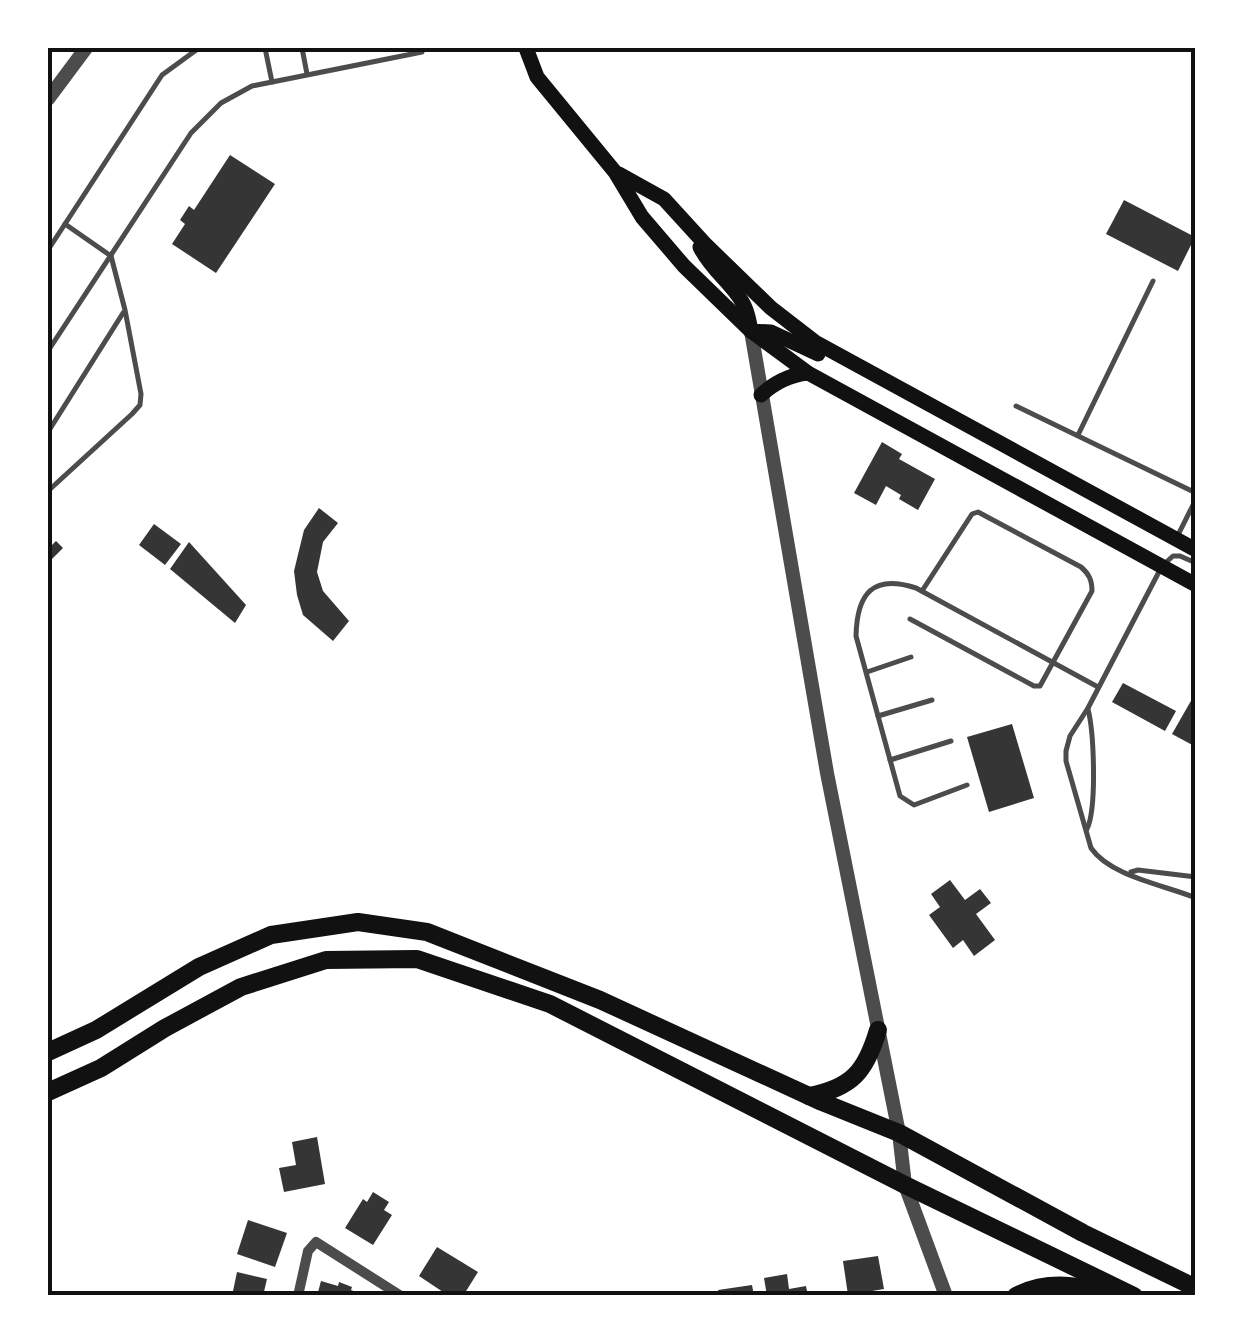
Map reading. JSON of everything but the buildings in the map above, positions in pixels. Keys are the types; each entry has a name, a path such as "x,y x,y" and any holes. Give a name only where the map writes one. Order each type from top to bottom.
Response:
{"main road":[{"path":"526,48 538,76 615,172 642,217 684,266 751,331 808,373 1196,585"},
{"path":"615,172 664,200 771,308 815,342 1196,550"},
{"path":"690,226 704,256 742,300 751,331"},
{"path":"751,331 788,338 917,410 937,419 965,424"},
{"path":"761,395 775,382 808,373"},
{"path":"1162,566 1176,540"},
{"path":"48,1052 96,1030 199,967 270,935 358,922 427,932 600,1000 899,1133 1083,1233 1196,1288"},
{"path":"48,1092 101,1068 241,987 326,960 417,959 550,1004 1134,1296"},
{"path":"809,1096 843,1086 857,1076 878,1030"},
{"path":"1016,1296 1029,1289 1073,1285 1118,1296"}],"street":[{"path":"48,99 86,48"},
{"path":"751,331 827,773 906,1185 946,1296"},
{"path":"298,1296 308,1250 316,1242 401,1296"}],"lane":[{"path":"48,250 162,75 199,48"},
{"path":"264,48 272,82"},
{"path":"302,48 307,75"},
{"path":"48,351 206,116 252,86 422,52"},
{"path":"48,491 140,405 141,394 112,256 65,224"},
{"path":"1078,435 1153,281"},
{"path":"48,432 125,310"},
{"path":"1016,406 1196,497 1176,540"},
{"path":"910,619 1040,686 1092,591 1092,582 1081,567 978,512 972,514 922,591"},
{"path":"1196,562 1173,556 1162,566 1070,736 1066,761 1091,848 1101,861 1143,881 1196,898"},
{"path":"967,785 914,806 900,796 856,636 856,615 863,598 884,582 922,591 1098,686"},
{"path":"866,672 912,657"},
{"path":"878,716 932,700"},
{"path":"1087,829 1093,728 1088,708"},
{"path":"890,760 951,740"},
{"path":"1128,872 1196,877"}]}
